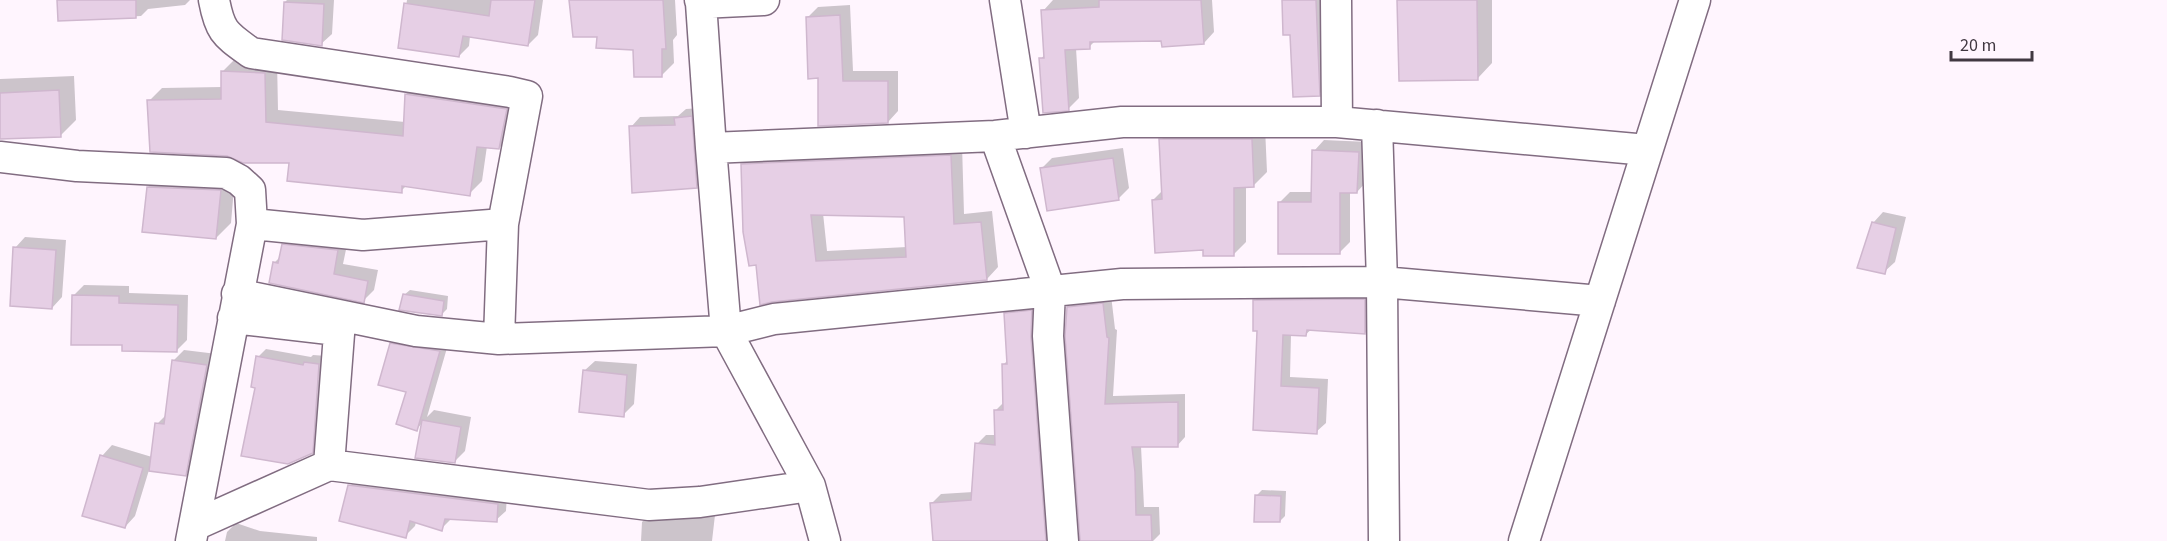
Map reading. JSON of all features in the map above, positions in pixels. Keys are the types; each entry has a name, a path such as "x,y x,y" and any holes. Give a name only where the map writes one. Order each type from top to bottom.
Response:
{"street":[{"path":"214,0 218,21 225,34 251,53 527,96 503,224 499,339"},
{"path":"764,0 700,2 726,331 810,486 825,541"},
{"path":"1005,0 1026,133"},
{"path":"1336,0 1337,122"},
{"path":"1524,541 1695,0"},
{"path":"711,148 995,136 1122,122 1337,122 1647,150"},
{"path":"1377,125 1382,282 1384,541"},
{"path":"995,136 1050,290 1048,336 1063,541"},
{"path":"0,157 77,166 226,173 239,180 250,190 252,224 193,533"},
{"path":"252,224 363,235 503,224"},
{"path":"235,306 416,331 499,339 726,331 774,319 1122,284 1382,282 1600,301"},
{"path":"235,306 335,330 339,334 329,465"},
{"path":"193,533 329,465 649,505 700,502 810,486"}],"building":[{"path":"57,0 136,0 136,18 58,21"},
{"path":"491,0 535,0 528,46 463,36 459,57 398,48 404,3 489,16"},
{"path":"569,0 663,0 666,49 662,49 662,77 634,77 633,50 596,48 597,37 573,37"},
{"path":"1099,0 1201,0 1204,44 1162,47 1161,41 1090,42 1090,49 1065,50 1069,111 1043,113 1039,58 1044,58 1041,10 1099,7"},
{"path":"1282,0 1316,0 1320,96 1293,97 1290,35 1283,35"},
{"path":"1397,0 1477,0 1478,80 1399,81"},
{"path":"284,2 324,4 322,46 282,40"},
{"path":"840,15 843,81 888,81 888,123 818,126 818,78 808,79 806,17"},
{"path":"221,71 265,73 266,122 403,136 405,94 507,109 499,149 477,147 470,196 402,186 402,193 287,181 289,163 243,163 227,156 150,152 147,100 221,99"},
{"path":"59,90 61,137 0,139 0,93"},
{"path":"692,116 697,188 632,193 629,126 675,125 674,118"},
{"path":"1159,139 1252,139 1254,187 1234,188 1234,256 1203,256 1203,250 1155,253 1152,200 1162,199"},
{"path":"1312,150 1359,152 1357,193 1340,193 1340,254 1278,254 1278,202 1311,202"},
{"path":"951,155 954,224 981,222 987,280 760,305 756,265 749,266 743,232 741,164","holes":["811,215 904,217 906,257 816,261"]},
{"path":"1113,158 1119,200 1047,211 1040,168"},
{"path":"147,187 221,190 216,239 142,232"},
{"path":"1872,222 1896,228 1885,274 1857,268"},
{"path":"282,244 338,250 334,274 368,281 364,303 269,283 273,262 278,263"},
{"path":"13,247 56,250 52,309 10,306"},
{"path":"403,294 444,301 442,316 399,310"},
{"path":"72,295 119,296 119,303 178,305 177,352 122,351 122,345 71,345"},
{"path":"1365,299 1365,334 1307,330 1306,336 1283,335 1281,386 1319,388 1317,434 1253,430 1257,331 1253,331 1253,300"},
{"path":"1103,303 1107,337 1109,338 1105,404 1178,402 1178,447 1132,447 1136,515 1151,515 1152,541 1080,541 1065,336 1067,307"},
{"path":"1032,310 1031,337 1046,541 933,541 930,503 971,500 975,443 995,445 994,410 1003,410 1002,364 1007,364 1004,313"},
{"path":"390,343 440,351 417,431 396,424 406,392 378,385"},
{"path":"256,356 303,365 304,362 319,364 313,453 288,464 241,456 255,388 251,387"},
{"path":"172,360 207,365 186,476 149,471 155,423 164,424"},
{"path":"583,370 627,375 624,417 579,412"},
{"path":"422,420 461,427 455,463 415,458"},
{"path":"100,455 143,468 125,528 82,516"},
{"path":"348,485 498,504 497,522 445,519 442,531 410,521 406,538 339,521"},
{"path":"1255,495 1281,496 1280,522 1254,522"}]}
